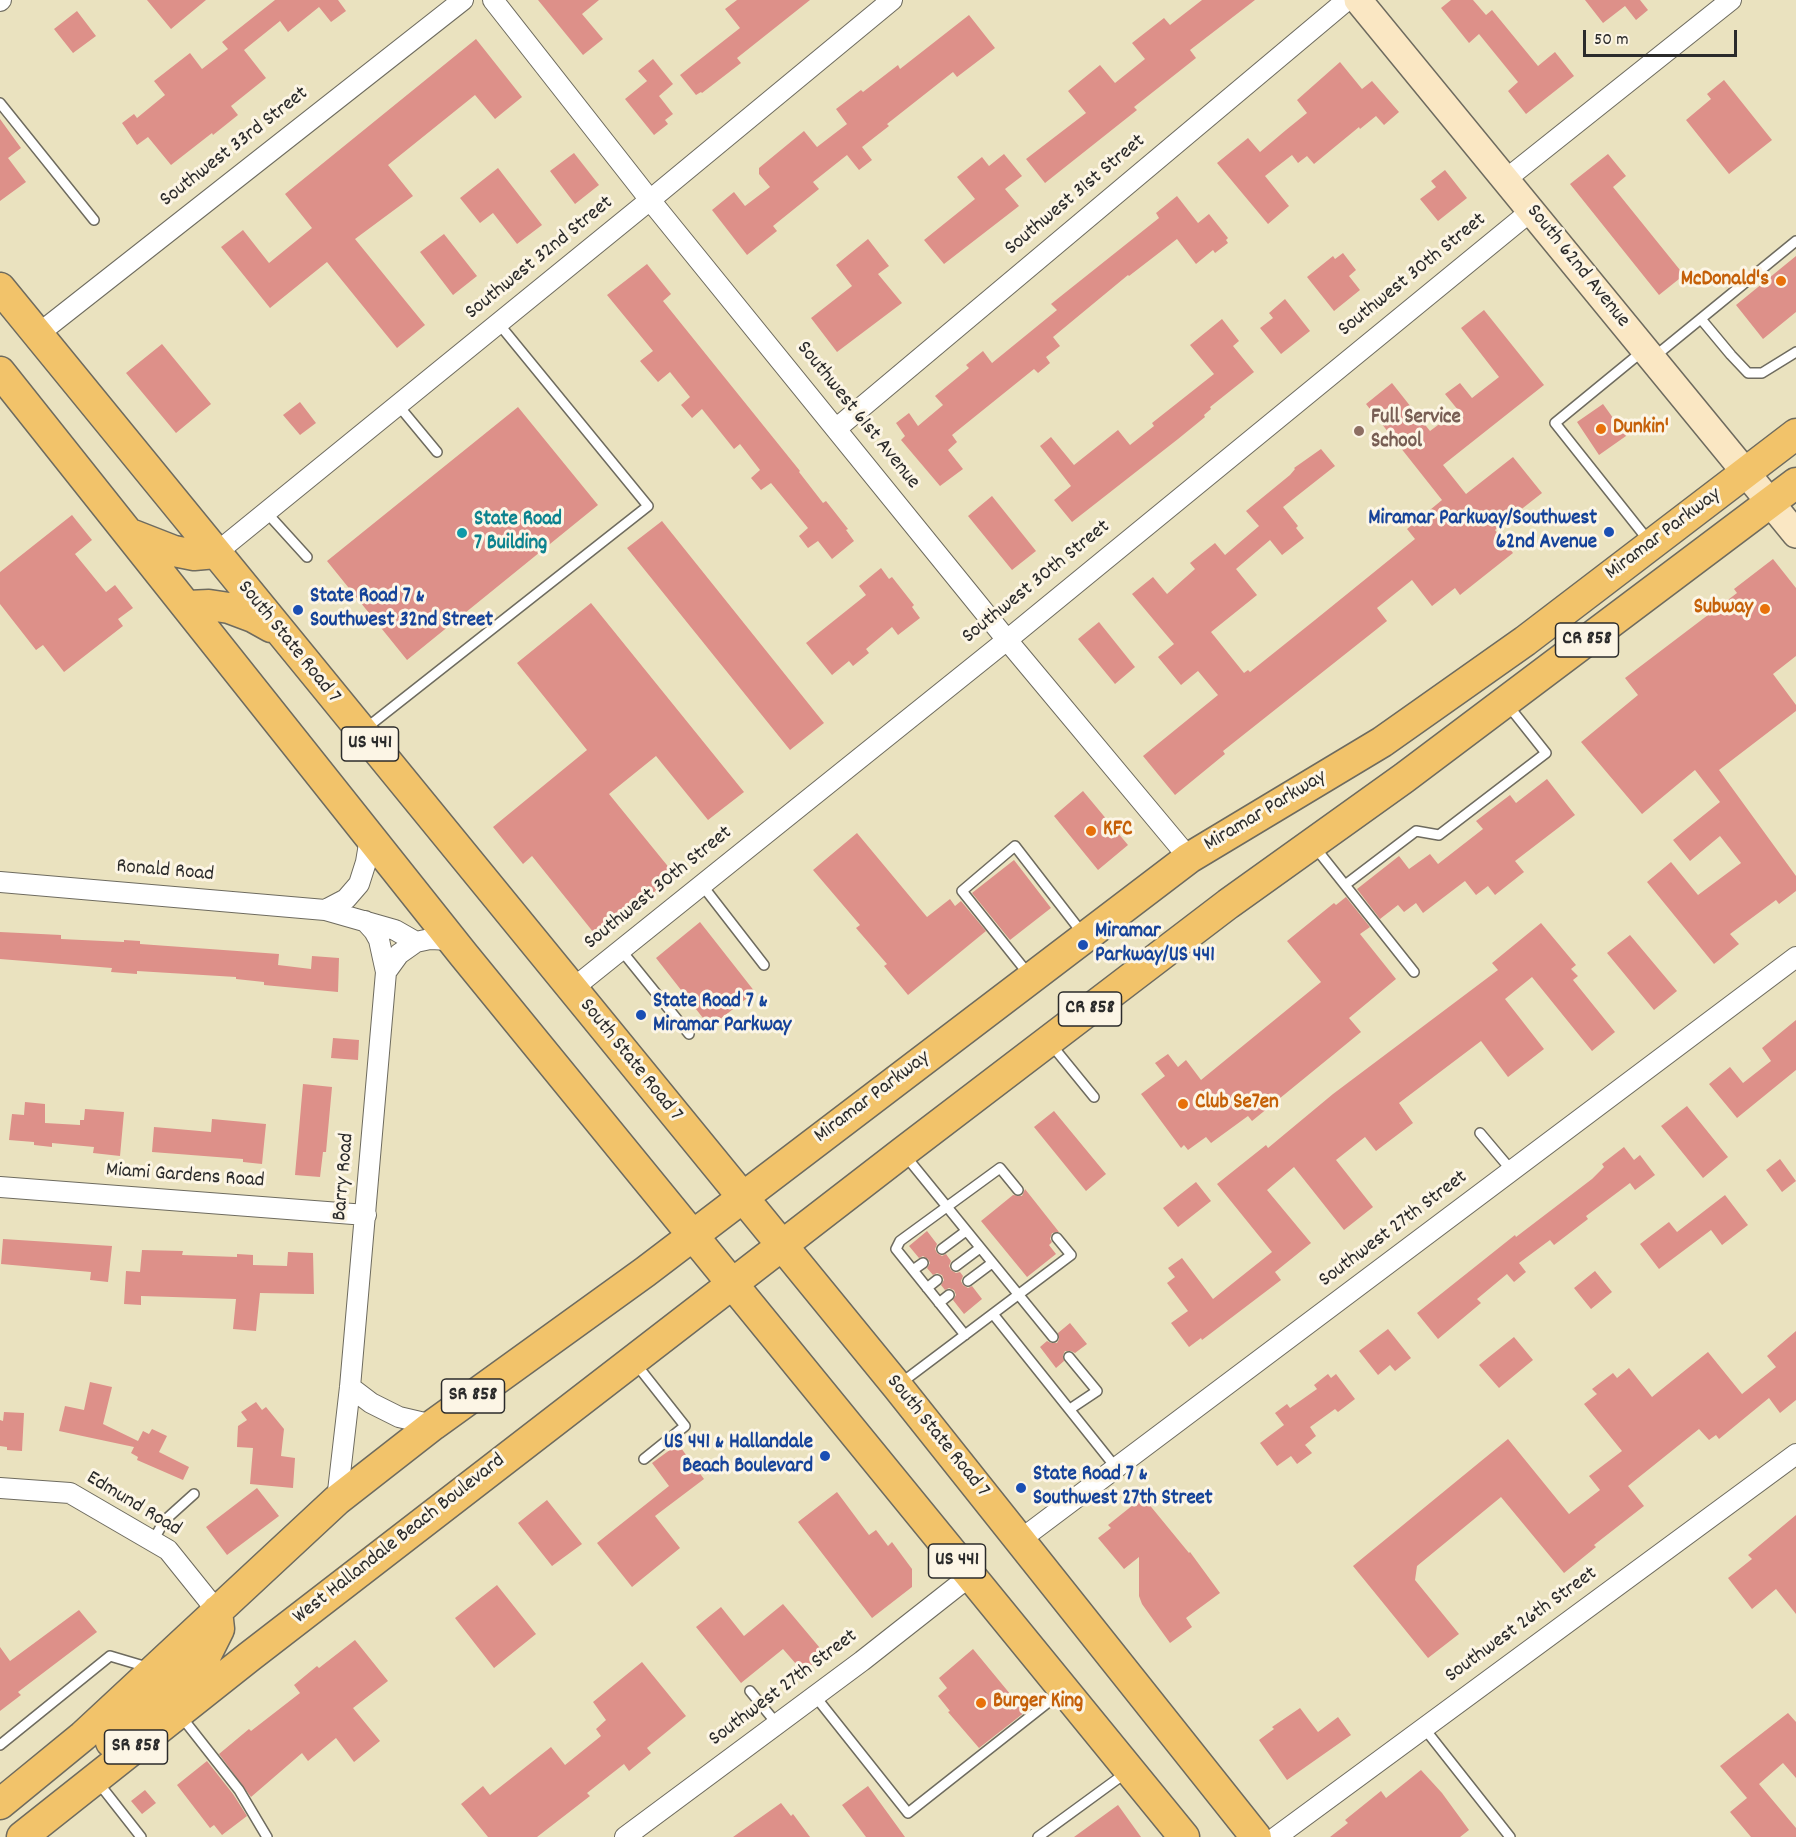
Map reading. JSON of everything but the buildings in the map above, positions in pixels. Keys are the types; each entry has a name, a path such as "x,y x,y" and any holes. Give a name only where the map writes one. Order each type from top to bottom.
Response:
{"main road":[{"name":"South State Road 7","path":"0,288 780,1246 897,1386 1256,1837"},
{"name":"US 441","path":"0,372 451,940 1184,1837"},
{"name":"Miramar Parkway","path":"741,1198 1190,858 1382,742 1525,641 1796,434"},
{"name":"Miramar Parkway","path":"780,1246 1223,908 1505,702 1796,483"},
{"path":"130,534 174,551 194,555 216,553"},
{"path":"188,606 209,605 230,608 253,616 281,633"},
{"name":"SR 858","path":"0,1804 83,1736 337,1500 433,1425 645,1272 741,1198"},
{"name":"West Hallandale Beach Boulevard","path":"22,1837 178,1713 780,1246"},
{"path":"17,1837 79,1769 201,1665 219,1629 217,1611"}],"street":[{"name":"Southwest 33rd Street","path":"37,335 463,0"},
{"name":"Southwest 61st Avenue","path":"493,0 650,200 1007,640 1190,858"},
{"name":"Southwest 32nd Street","path":"216,553 499,324 892,0"},
{"name":"Southwest 31st Street","path":"837,428 1347,0"},
{"name":"South 62nd Avenue","path":"1358,0 1796,534"},
{"path":"1505,180 1731,0"},
{"name":"Southwest 30th Street","path":"571,990 1007,640 1531,211"},
{"path":"325,910 346,899 359,884 370,838"},
{"path":"0,867 6,882"},
{"name":"Ronald Road","path":"6,882 325,910 395,930 416,942"},
{"name":"Barry Road","path":"337,1500 366,1215 386,972 379,940 365,921"},
{"path":"386,972 399,954 416,942 430,939 451,940"},
{"name":"Southwest 27th Street","path":"1020,1540 1796,957"},
{"name":"Miami Gardens Road","path":"0,1187 366,1215"},
{"path":"350,1387 371,1403 399,1417 433,1425"},
{"name":"Southwest 26th Street","path":"1276,1837 1796,1454"},
{"name":"Edmund Road","path":"0,1488 70,1493 168,1550 217,1611"},
{"name":"Southwest 27th Street","path":"625,1837 815,1696 970,1576"}],"lane":[{"path":"0,104 94,220"},
{"path":"1652,545 1555,423 1603,384 1701,319 1796,241"},
{"path":"1701,319 1748,373 1762,373 1796,352"},
{"path":"361,732 648,507 499,324"},
{"path":"398,405 437,452"},
{"path":"267,513 307,557"},
{"path":"1345,885 1416,831 1439,835 1546,753 1505,702"},
{"path":"1312,844 1414,972"},
{"path":"1031,977 962,891 1015,846 1086,937"},
{"path":"702,885 764,965"},
{"path":"621,950 689,1034"},
{"path":"1048,1041 1094,1097"},
{"path":"1480,1133 1512,1171"},
{"path":"903,1152 1053,1337"},
{"path":"965,1335 896,1249 900,1241 1000,1168 1018,1190"},
{"path":"942,1249 966,1231"},
{"path":"897,1386 1071,1255 1057,1238"},
{"path":"956,1266 980,1248"},
{"path":"913,1270 923,1263"},
{"path":"968,1281 992,1263"},
{"path":"927,1288 937,1280"},
{"path":"939,1303 949,1296"},
{"path":"993,1314 1116,1469"},
{"path":"1069,1357 1097,1391 1070,1410"},
{"path":"633,1359 685,1426 644,1459"},
{"path":"153,1541 164,1521 194,1494"},
{"path":"0,1745 110,1656 156,1670"},
{"path":"815,1696 908,1813 1063,1690"},
{"path":"750,1691 777,1724"},
{"path":"178,1713 239,1790 267,1837"},
{"path":"1424,1728 1510,1837"},
{"path":"1038,1837 1129,1770"},
{"path":"96,1779 141,1837"}],"place":[{"name":"McDonald's","path":"1781,281"},
{"name":"Dunkin'","path":"1601,429"},
{"name":"Full Service School","path":"1359,431"},
{"name":"Miramar Parkway/Southwest 62nd Avenue","path":"1609,532"},
{"name":"State Road 7 Building","path":"462,533"},
{"name":"Subway","path":"1765,609"},
{"name":"State Road 7 & Southwest 32nd Street","path":"298,610"},
{"name":"KFC","path":"1091,831"},
{"name":"Miramar Parkway/US 441","path":"1083,945"},
{"name":"State Road 7 & Miramar Parkway","path":"641,1015"},
{"name":"Club Se7en","path":"1183,1104"},
{"name":"US 441 & Hallandale Beach Boulevard","path":"825,1456"},
{"name":"State Road 7 & Southwest 27th Street","path":"1021,1488"},
{"name":"Burger King","path":"981,1703"}]}
